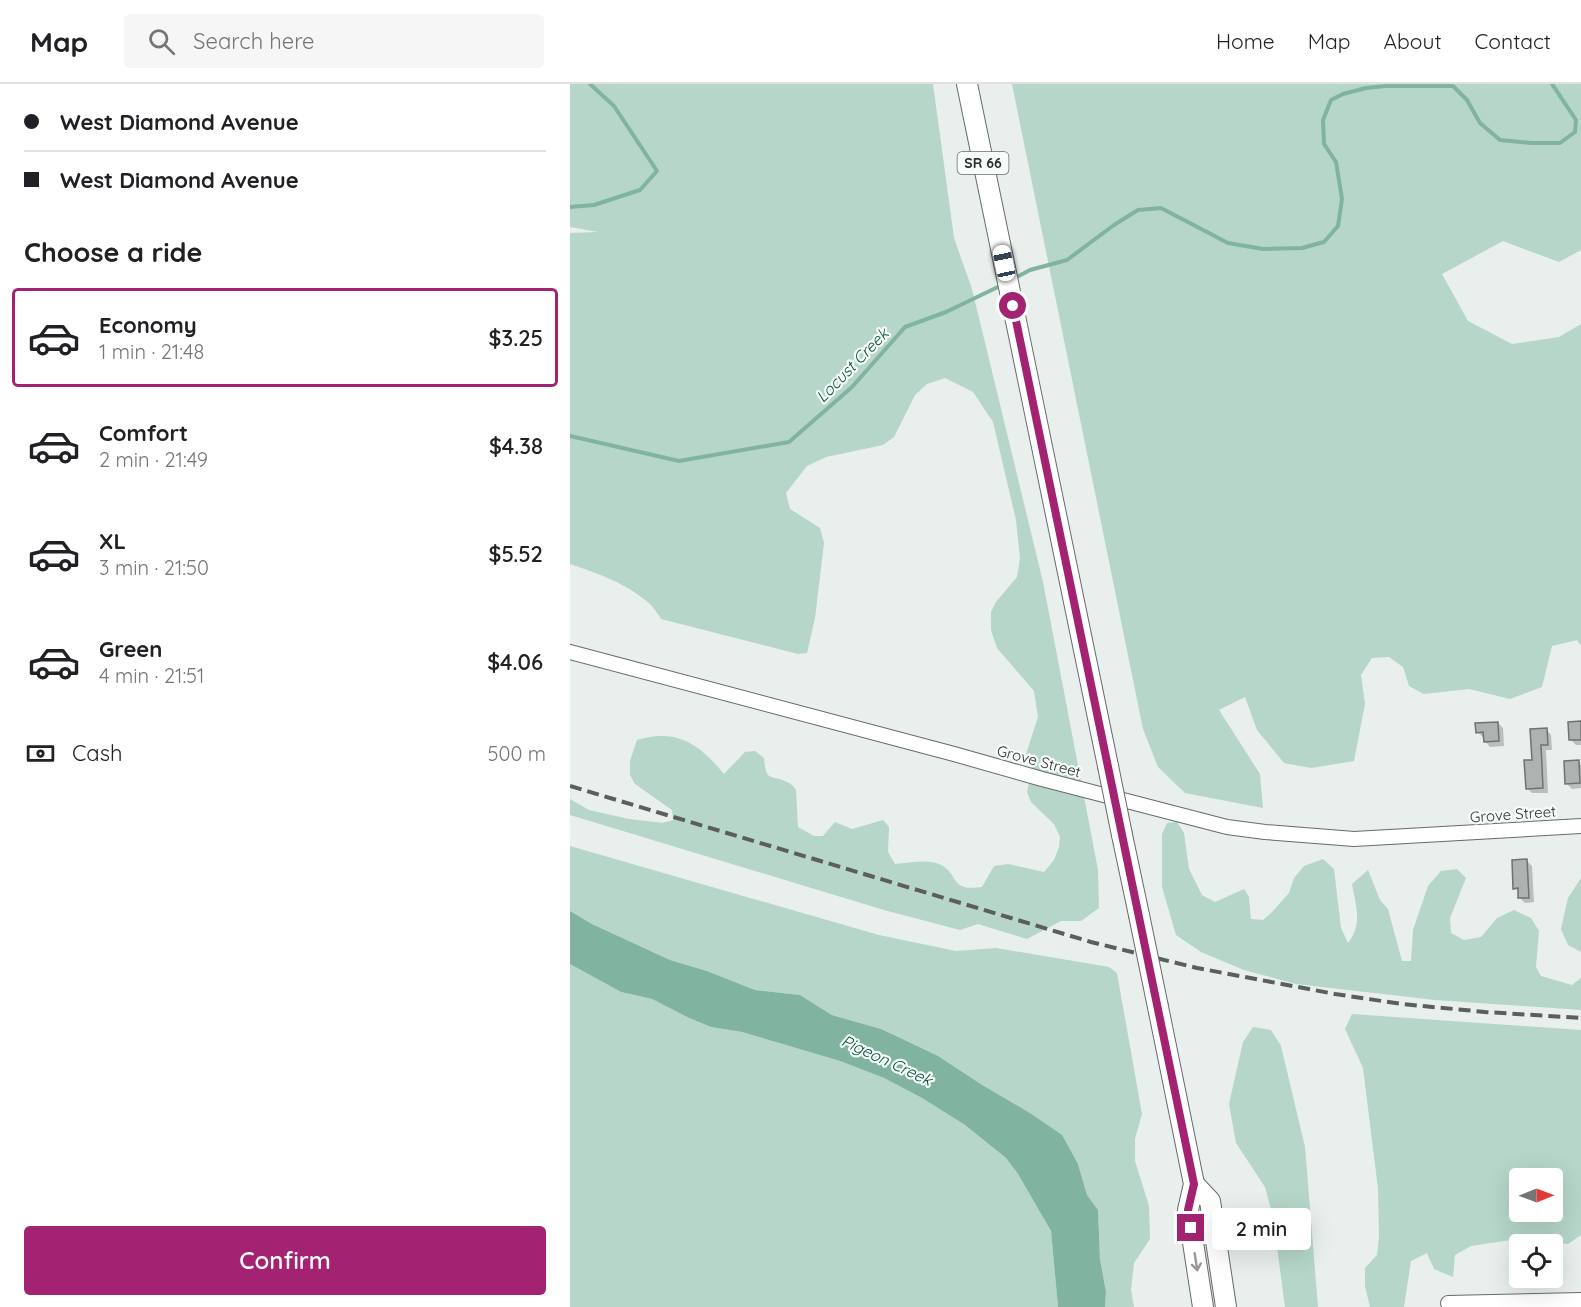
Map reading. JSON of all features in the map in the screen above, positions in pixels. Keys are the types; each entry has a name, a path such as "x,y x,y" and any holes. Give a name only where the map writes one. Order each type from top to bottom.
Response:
{"main road":[{"name":"SR 66","path":"967,84 1194,1184 1188,1210 1203,1307"},
{"name":"SR 66","path":"1194,1184 1210,1201 1226,1307"}],"street":[{"name":"Grove Street","path":"570,652 1227,827 1354,839 1581,826"},
{"path":"1448,1303 1581,1300"}],"shaded area":[{"path":"570,84 933,84 954,238 972,289 1043,582 1098,870 1099,908 1081,921 1061,921 1027,939 978,924 960,930 884,910 570,815 570,799 589,810 629,819 663,823 673,820 672,810 635,784 630,775 630,761 637,740 664,736 686,741 696,747 724,774 745,752 755,751 764,758 768,775 789,783 796,790 798,827 814,836 823,836 835,822 852,829 883,820 889,827 888,852 895,864 923,862 939,864 964,887 982,887 994,866 1008,864 1044,872 1054,860 1060,837 1054,824 1031,802 1027,792 1032,769 1026,754 1038,717 1034,691 997,648 991,630 991,612 996,602 1017,577 1020,558 1016,520 993,422 973,392 945,378 927,384 915,395 894,437 883,445 826,457 807,466 786,493 790,509 820,528 824,543 815,618 807,653 798,654 661,619 650,604 632,591 601,575 570,564 570,233 598,232 570,227"},
{"path":"1012,84 1581,84 1581,250 1559,262 1503,241 1442,274 1468,321 1512,344 1559,337 1581,324 1581,646 1577,640 1552,646 1542,687 1510,699 1469,689 1424,694 1409,686 1403,667 1389,657 1372,658 1361,675 1365,704 1354,761 1311,768 1284,763 1257,730 1245,697 1219,710 1260,774 1263,808 1185,793 1158,767 1143,729"},
{"path":"1177,822 1184,833 1189,869 1202,895 1215,902 1244,889 1249,897 1251,919 1263,920 1289,893 1294,878 1304,866 1323,859 1334,869 1341,928 1348,943 1356,929 1357,922 1352,884 1368,870 1380,900 1388,909 1402,961 1411,961 1413,930 1428,886 1441,871 1457,869 1466,878 1450,918 1451,933 1464,940 1481,937 1497,918 1514,910 1531,918 1539,931 1536,967 1541,976 1572,985 1581,978 1581,1010 1435,1000 1296,984 1244,970 1201,952 1176,935 1162,887 1162,834 1167,823"},
{"path":"570,846 879,935 956,951 996,948 1109,967 1117,973 1142,1114 1135,1139 1135,1161 1149,1206 1150,1239 1134,1263 1131,1290 1134,1307 1105,1307 1106,1292 1100,1259 1098,1210 1087,1195 1078,1164 1061,1135 1030,1113 881,1029 832,1015 800,995 755,990 707,971 670,960 592,924 570,911"},
{"path":"1581,878 1581,952 1568,945 1561,929 1568,898"},
{"path":"570,964 621,992 652,999 711,1027 742,1032 840,1061 884,1078 965,1125 1006,1158 1018,1174 1051,1231 1058,1307 570,1307"},
{"path":"1352,1014 1581,1030 1581,1235 1568,1244 1563,1243 1563,1234 1509,1234 1509,1240 1471,1246 1455,1255 1453,1277 1434,1269 1427,1253 1411,1261 1404,1307 1370,1307 1365,1286 1365,1268 1377,1255 1378,1189 1363,1068 1345,1029"},
{"path":"1253,1027 1271,1030 1281,1046 1305,1147 1318,1307 1285,1307 1273,1217 1265,1187 1236,1143 1229,1104 1243,1042"}],"water":[{"name":"Pigeon Creek","path":"570,911 592,924 670,960 707,971 755,990 800,995 832,1015 881,1029 938,1056 1062,1135 1078,1164 1087,1195 1098,1210 1100,1259 1106,1292 1105,1307 1058,1307 1051,1231 1018,1174 1006,1158 965,1125 884,1078 840,1061 742,1032 711,1027 652,999 621,992 570,964"}],"building":[{"path":"1581,721 1581,740 1569,740 1568,722"},
{"path":"1498,722 1499,741 1484,742 1483,732 1476,733 1475,723"},
{"path":"1547,728 1548,745 1541,745 1543,788 1526,789 1524,760 1532,760 1530,729"},
{"path":"1579,760 1580,783 1565,784 1564,761"},
{"path":"1527,859 1529,898 1518,898 1518,888 1513,889 1512,860"}],"waterway":[{"name":"Locust Creek","path":"570,207 594,205 640,190 657,171 614,106 590,84"},
{"name":"Locust Creek","path":"1013,279 1030,270 1067,260 1138,210 1161,208 1228,243 1263,249 1302,248 1324,242 1338,226 1342,199 1336,162 1324,144 1323,120 1331,100 1366,88 1453,86 1467,100 1480,123 1500,140 1560,143 1575,132 1576,120 1552,84"},
{"name":"Locust Creek","path":"570,436 679,461 789,442 852,387 905,327 946,312 1002,285"}],"railway":[{"path":"570,786 1091,942 1197,968 1402,1004 1581,1018"}],"route":[{"path":"1013,306 1194,1184 1188,1210 1191,1228"}]}
